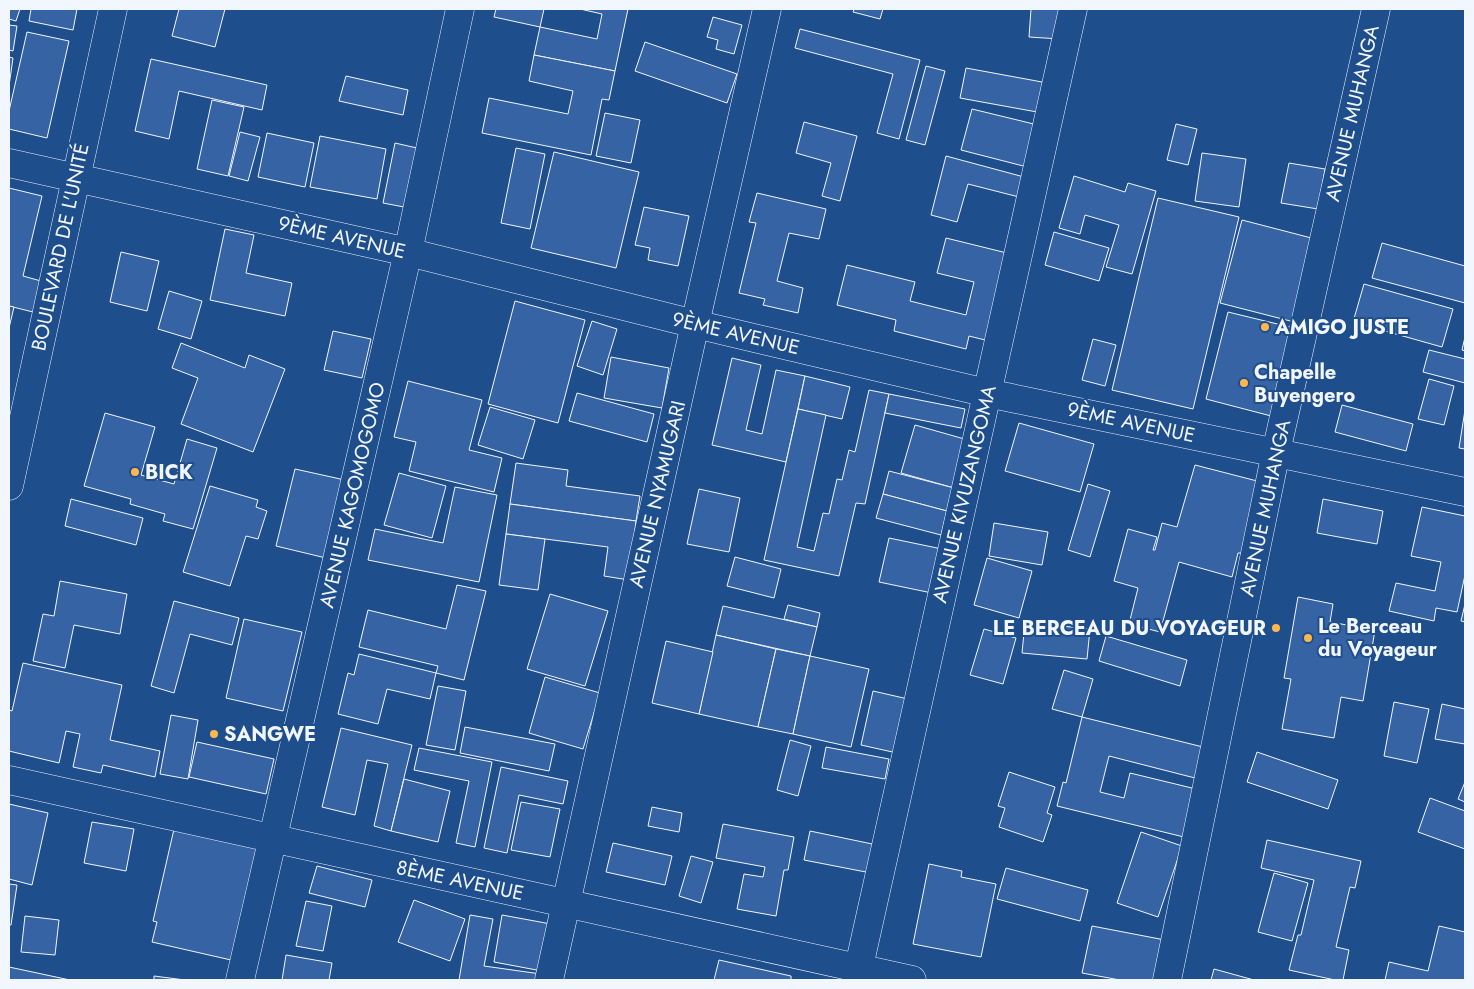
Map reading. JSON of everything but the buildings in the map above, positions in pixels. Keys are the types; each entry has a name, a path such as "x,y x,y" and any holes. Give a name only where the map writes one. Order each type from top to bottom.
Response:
{"street":[{"name":"BOULEVARD DE L'UNITÉ","path":"9,486 113,9"},
{"name":"AVENUE KAGOMOGOMO","path":"240,980 408,252 460,9"},
{"name":"AVENUE NYAMUGARI","path":"548,980 767,9"},
{"name":"AVENUE KIVUZANGOMA","path":"857,975 1073,9"},
{"name":"AVENUE MUHANGA","path":"1167,980 1276,452 1376,9"},
{"name":"9ÈME AVENUE","path":"9,162 408,252 695,324 987,392 1465,492"},
{"name":"8ÈME AVENUE","path":"9,780 273,840 565,903 857,975 912,980"}],"place":[{"name":"AMIGO JUSTE","path":"1265,327"},
{"name":"Chapelle Buyengero","path":"1244,383"},
{"name":"BICK","path":"135,472"},
{"name":"LE BERCEAU DU VOYAGEUR","path":"1276,628"},
{"name":"Le Berceau du Voyageur","path":"1308,638"},
{"name":"SANGWE","path":"214,734"}]}
